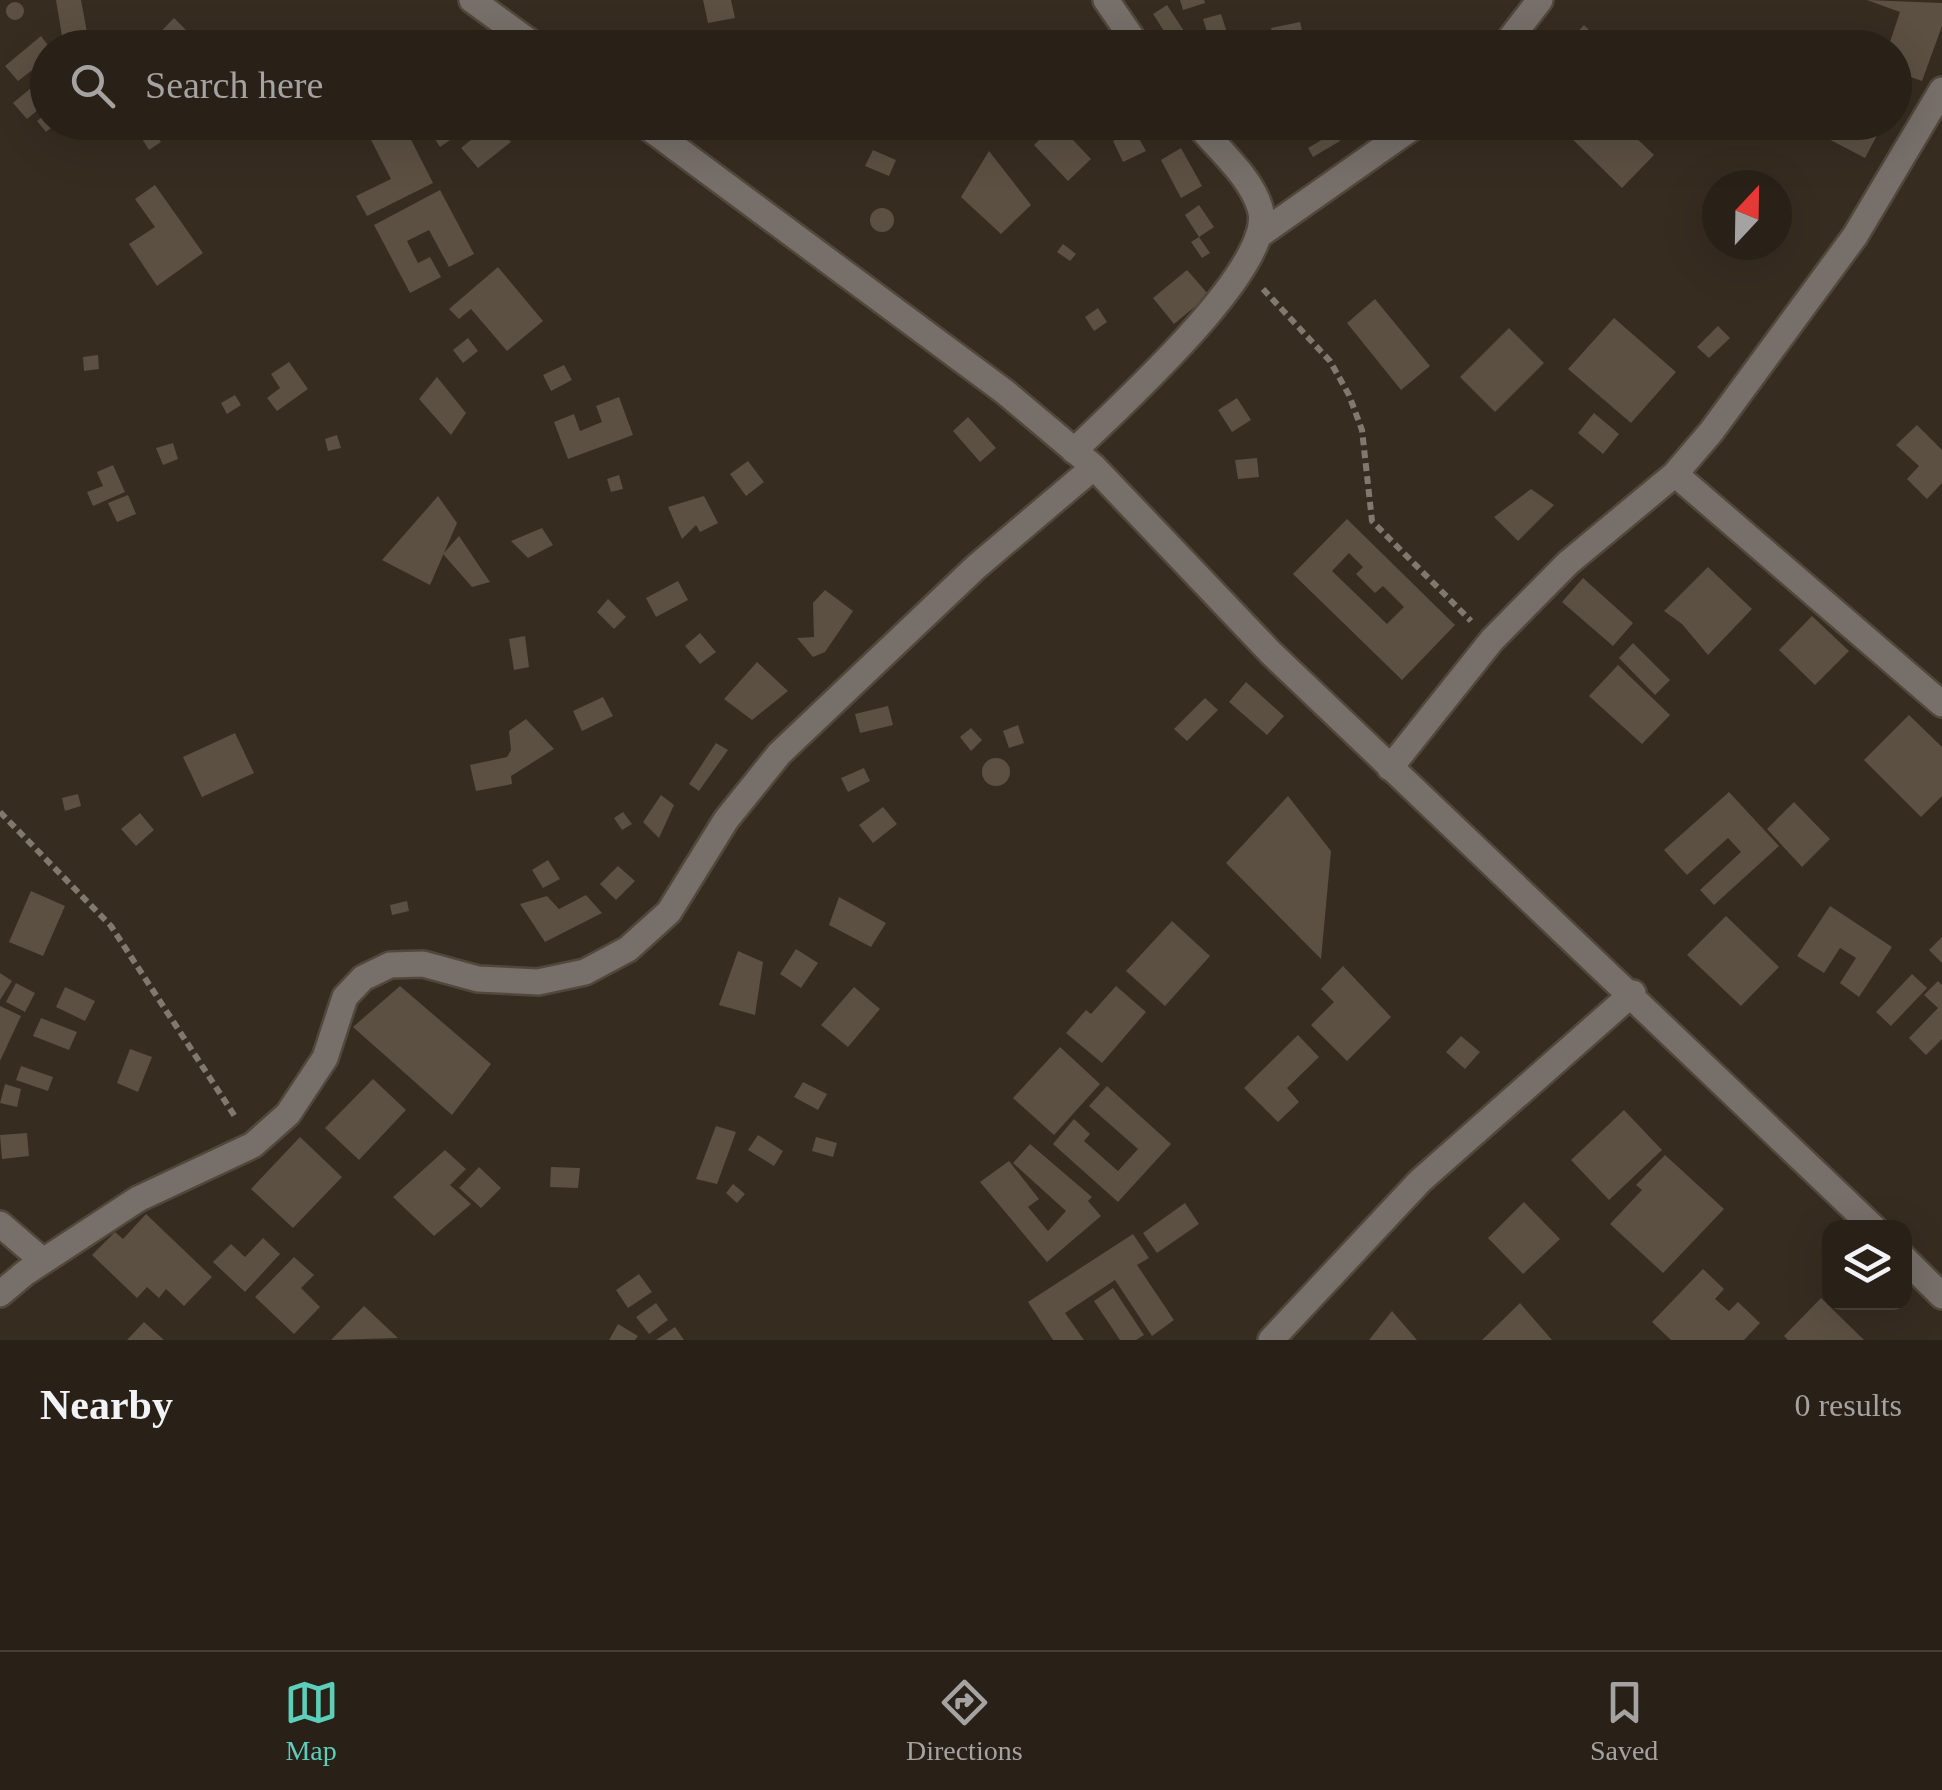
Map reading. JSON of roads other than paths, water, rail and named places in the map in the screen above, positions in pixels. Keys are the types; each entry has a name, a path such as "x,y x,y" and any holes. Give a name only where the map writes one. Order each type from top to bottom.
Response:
{"street":[{"path":"472,0 513,30"},
{"path":"1106,0 1127,30"},
{"path":"1517,30 1540,0"},
{"path":"1390,768 1492,640 1568,563 1675,474 1712,432 1934,125 1942,90"},
{"path":"665,140 1005,392 1084,459 1270,652 1633,993 1866,1220"},
{"path":"0,1294 138,1199 253,1144 298,1100 325,1058 345,997 363,978 390,965 422,964 478,980 538,982 585,972 628,949 670,912 726,820 778,754 1084,459 1246,269 1262,210 1249,185 1211,140"},
{"path":"1258,236 1394,140"},
{"path":"1675,474 1942,704"},
{"path":"1271,1340 1420,1181 1633,993"},
{"path":"0,1224 43,1261"},
{"path":"1912,1266 1942,1296"}]}
